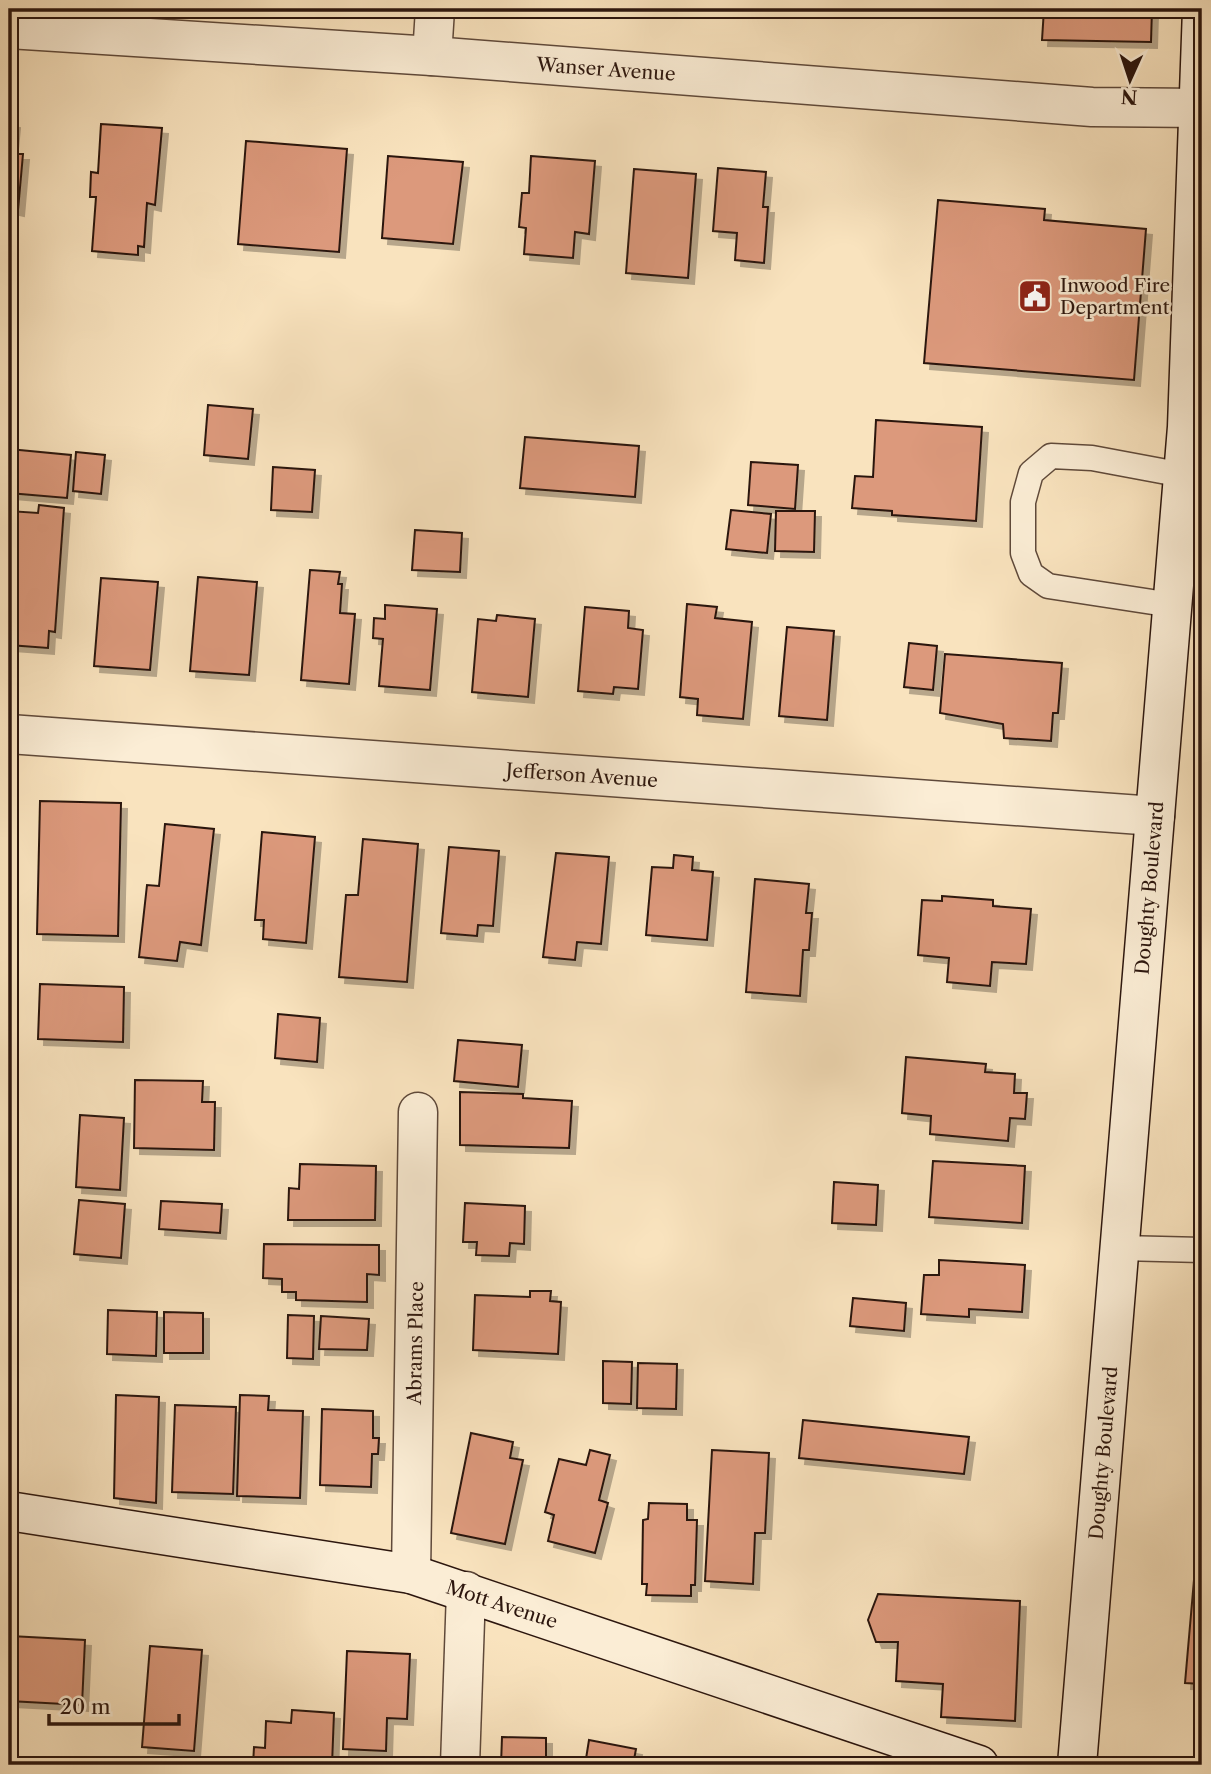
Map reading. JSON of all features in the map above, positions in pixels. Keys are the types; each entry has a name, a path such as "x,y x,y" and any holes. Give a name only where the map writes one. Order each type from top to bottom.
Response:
{"street":[{"path":"432,55 435,9"},
{"name":"Doughty Boulevard","path":"1077,1765 1183,475 1195,427 1202,9"},
{"name":"Wanser Avenue","path":"9,29 432,55 1092,107 1201,108"},
{"name":"Jefferson Avenue","path":"9,734 1155,816"},
{"name":"Abrams Place","path":"411,1574 418,1112"},
{"name":"Mott Avenue","path":"9,1511 411,1574 979,1765"},
{"path":"460,1765 466,1591"}],"lane":[{"path":"1172,605 1048,586 1031,574 1023,552 1023,502 1031,473 1051,456 1092,458 1183,475"},
{"path":"1120,1248 1202,1250"}],"building":[{"path":"1044,9 1152,9 1151,42 1042,40"},
{"path":"9,121 14,122 11,154 23,154 18,210 9,208"},
{"path":"101,124 162,128 155,205 147,203 144,247 138,246 138,255 92,251 96,197 90,197 91,172 98,173"},
{"path":"246,141 347,149 339,252 238,244"},
{"path":"388,156 463,162 453,244 382,238"},
{"path":"531,156 595,161 589,234 575,232 573,258 524,254 526,228 519,227 522,193 529,193"},
{"path":"718,168 766,172 763,207 768,207 764,263 735,260 737,233 713,231"},
{"path":"634,169 696,174 688,278 626,273"},
{"name":"Inwood Fire Department","path":"938,200 1045,209 1044,220 1146,229 1134,380 924,363"},
{"path":"208,405 253,409 248,459 204,455"},
{"path":"876,420 982,427 976,521 892,515 892,511 852,508 855,476 873,477"},
{"path":"525,437 639,446 635,497 520,488"},
{"path":"9,449 71,455 67,498 9,493"},
{"path":"76,452 105,455 101,494 73,491"},
{"path":"751,462 798,465 795,509 748,505"},
{"path":"273,467 315,470 312,512 271,510"},
{"path":"39,505 64,508 55,632 49,631 48,648 9,645 9,511 38,513"},
{"path":"731,510 771,514 767,553 726,549"},
{"path":"776,511 815,511 814,552 775,551"},
{"path":"415,530 462,533 460,572 412,570"},
{"path":"310,570 340,572 340,613 355,614 349,684 301,680"},
{"path":"198,577 257,582 249,675 190,671"},
{"path":"101,578 158,582 150,670 94,666"},
{"path":"687,604 717,607 715,618 752,622 743,719 697,715 698,699 680,697"},
{"path":"385,605 437,609 430,690 379,686 383,639 373,638 374,618 385,619"},
{"path":"585,607 629,611 628,628 643,630 638,689 614,687 613,694 578,691"},
{"path":"497,615 535,619 528,697 472,692 478,619 496,621"},
{"path":"787,627 834,631 827,720 779,716"},
{"path":"909,643 937,646 933,690 904,687"},
{"path":"945,654 1062,663 1058,713 1053,713 1051,741 1004,738 1003,724 940,713"},
{"path":"40,801 121,803 118,936 37,934"},
{"path":"165,824 214,829 201,945 180,942 177,961 139,957 147,885 159,886"},
{"path":"262,832 315,837 306,943 263,939 264,920 255,920"},
{"path":"363,839 418,844 407,982 339,977 346,895 358,895"},
{"path":"449,847 499,851 493,926 478,925 477,936 441,933"},
{"path":"556,853 609,857 601,944 577,942 575,960 543,957"},
{"path":"674,855 693,857 692,870 713,872 707,940 646,935 652,867 673,868"},
{"path":"755,879 809,884 806,913 812,913 809,950 803,950 800,996 746,992"},
{"path":"942,896 993,900 993,906 1031,909 1026,964 992,962 990,986 947,982 949,958 918,955 922,900 942,901"},
{"path":"40,984 124,987 123,1042 38,1039"},
{"path":"278,1014 320,1018 317,1062 275,1058"},
{"path":"458,1040 522,1045 518,1087 454,1081"},
{"path":"906,1057 986,1064 985,1072 1015,1074 1014,1093 1027,1093 1025,1119 1010,1118 1008,1141 930,1134 931,1116 902,1113"},
{"path":"135,1080 203,1081 202,1102 215,1102 214,1150 134,1148"},
{"path":"460,1092 523,1094 523,1098 572,1101 569,1148 460,1145"},
{"path":"80,1115 124,1118 120,1190 76,1187"},
{"path":"933,1161 1025,1166 1022,1223 929,1217"},
{"path":"300,1164 376,1166 375,1220 288,1220 289,1188 299,1189"},
{"path":"834,1182 878,1185 876,1225 832,1223"},
{"path":"79,1200 125,1204 121,1258 74,1254"},
{"path":"161,1201 222,1204 220,1233 159,1229"},
{"path":"465,1203 525,1206 524,1244 510,1243 509,1256 476,1255 477,1242 463,1242"},
{"path":"264,1244 379,1245 379,1275 367,1274 367,1302 296,1300 296,1292 282,1292 282,1279 263,1278"},
{"path":"939,1260 1025,1265 1022,1312 969,1309 969,1317 921,1314 924,1275 939,1275"},
{"path":"530,1291 551,1291 550,1301 561,1302 558,1354 473,1350 475,1295 530,1297"},
{"path":"853,1298 906,1303 904,1331 850,1326"},
{"path":"108,1310 157,1312 156,1356 107,1354"},
{"path":"164,1312 203,1313 203,1353 164,1353"},
{"path":"288,1315 314,1316 313,1359 287,1358"},
{"path":"321,1316 369,1319 367,1350 319,1349"},
{"path":"603,1361 632,1362 631,1404 603,1403"},
{"path":"638,1363 677,1364 676,1409 637,1408"},
{"path":"116,1395 159,1397 156,1503 114,1498"},
{"path":"240,1395 269,1396 268,1410 303,1411 300,1498 237,1496"},
{"path":"175,1405 236,1407 233,1494 172,1492"},
{"path":"322,1409 373,1411 373,1438 379,1438 378,1454 372,1454 371,1487 320,1485"},
{"path":"803,1420 969,1437 964,1474 799,1458"},
{"path":"471,1433 513,1442 510,1458 523,1460 505,1544 451,1533"},
{"path":"590,1450 610,1455 599,1500 608,1503 595,1553 548,1541 554,1515 545,1512 559,1459 586,1465"},
{"path":"712,1450 769,1453 765,1533 755,1533 753,1584 705,1581"},
{"path":"649,1503 687,1504 687,1520 697,1520 695,1585 691,1585 691,1596 646,1595 647,1584 642,1584 643,1520 648,1519"},
{"path":"1198,1534 1202,1534 1202,1684 1185,1683"},
{"path":"878,1594 1020,1601 1015,1721 941,1717 943,1684 896,1681 898,1642 876,1642 868,1620"},
{"path":"10,1636 85,1640 82,1705 9,1701"},
{"path":"150,1646 202,1650 194,1751 142,1747"},
{"path":"347,1651 410,1654 407,1719 387,1718 386,1751 343,1749"},
{"path":"292,1710 334,1713 332,1765 253,1765 254,1747 265,1748 266,1721 291,1723"},
{"path":"502,1737 546,1738 546,1765 501,1765"},
{"path":"589,1740 636,1749 633,1765 585,1765"}],"place":[{"name":"Inwood Fire Department","path":"1035,296"}]}
